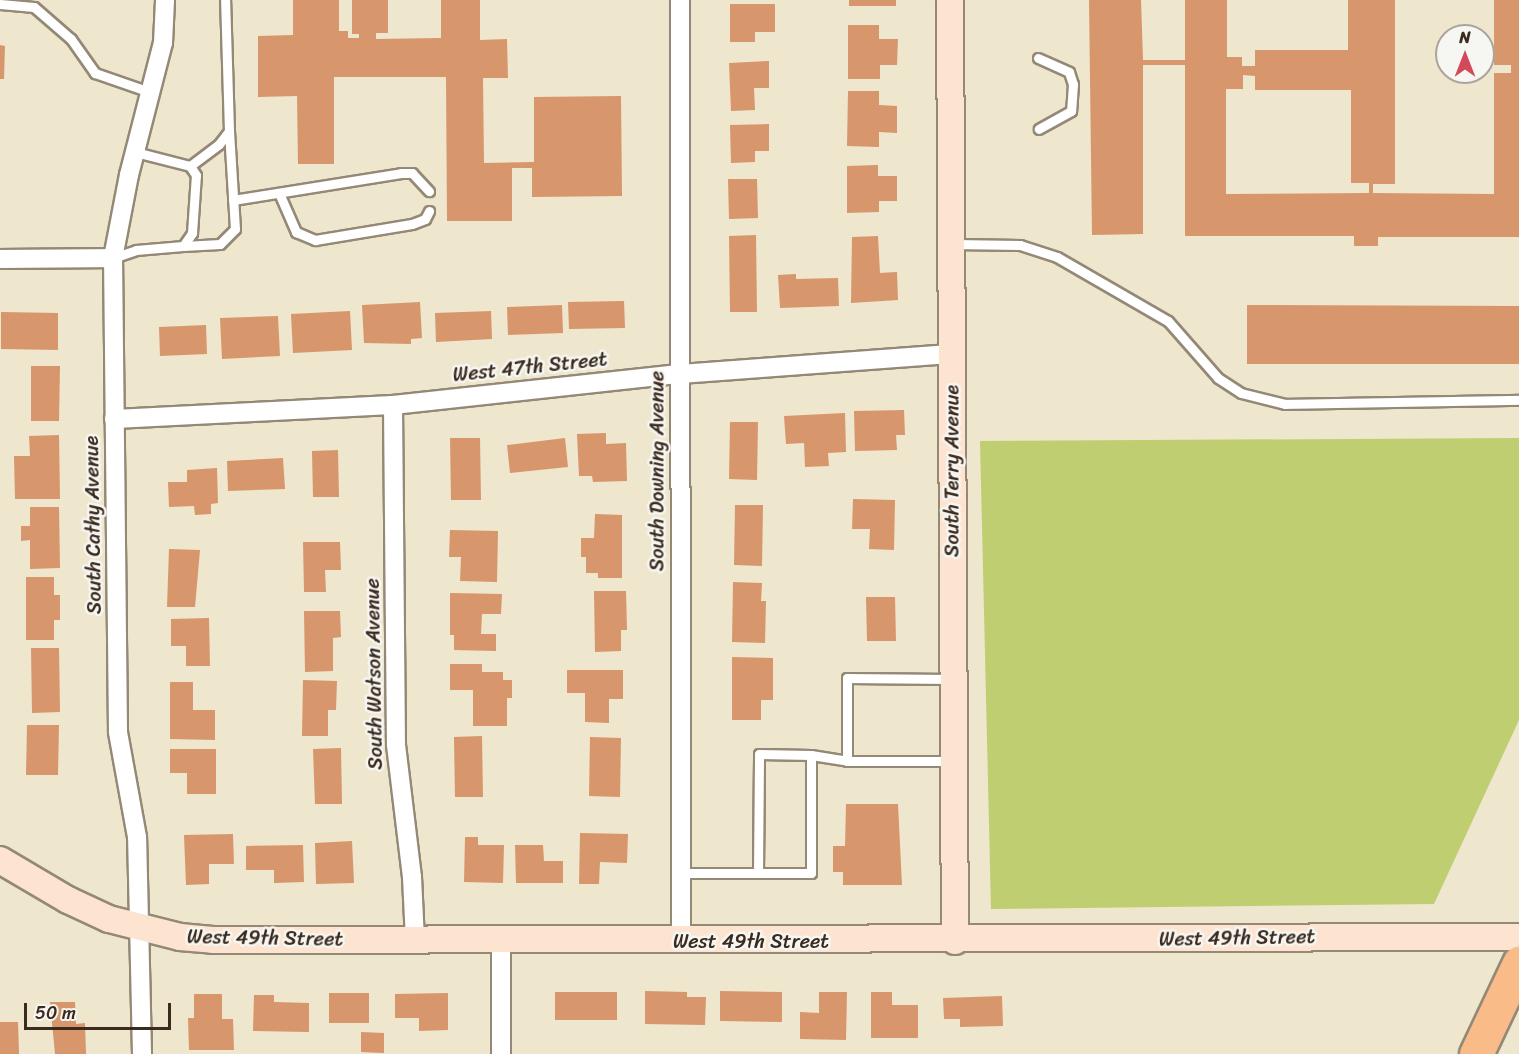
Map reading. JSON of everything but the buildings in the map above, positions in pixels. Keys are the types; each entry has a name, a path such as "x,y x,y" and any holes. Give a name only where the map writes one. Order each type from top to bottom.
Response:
{"highway":[{"path":"1476,1054 1519,963"}],"street":[{"name":"South Cathy Avenue","path":"142,1054 137,837 118,732 112,258 135,152 163,43 165,0"},
{"name":"South Downing Avenue","path":"680,0 681,941"},
{"name":"South Terry Avenue","path":"950,0 955,941"},
{"path":"0,259 112,258"},
{"name":"West 47th Street","path":"114,419 393,405 679,374 951,354"},
{"name":"South Watson Avenue","path":"393,405 396,745 412,877 415,940"},
{"name":"West 49th Street","path":"0,860 68,900 138,928 213,940 955,941 1392,936 1519,937"},
{"path":"501,941 501,1054"}],"lane":[{"path":"112,258 136,250 220,244 229,238 235,229 225,0"},
{"path":"0,4 34,7 64,32 95,73 150,92"},
{"path":"1038,58 1069,72 1073,84 1071,111 1039,129"},
{"path":"190,166 219,144 229,131"},
{"path":"135,152 190,166 196,175 195,216 192,233 183,246"},
{"path":"233,200 401,173 412,173 429,190"},
{"path":"279,193 296,232 315,240 412,224 424,219 429,211"},
{"path":"951,244 1020,245 1057,257 1168,321 1218,378 1241,393 1285,404 1519,400"},
{"path":"846,760 846,678 953,679"},
{"path":"758,873 759,754 811,755 846,760 954,760"},
{"path":"680,873 811,873 811,755"}],"green space":[{"path":"1519,438 1519,720 1434,904 991,909 980,441"}]}
